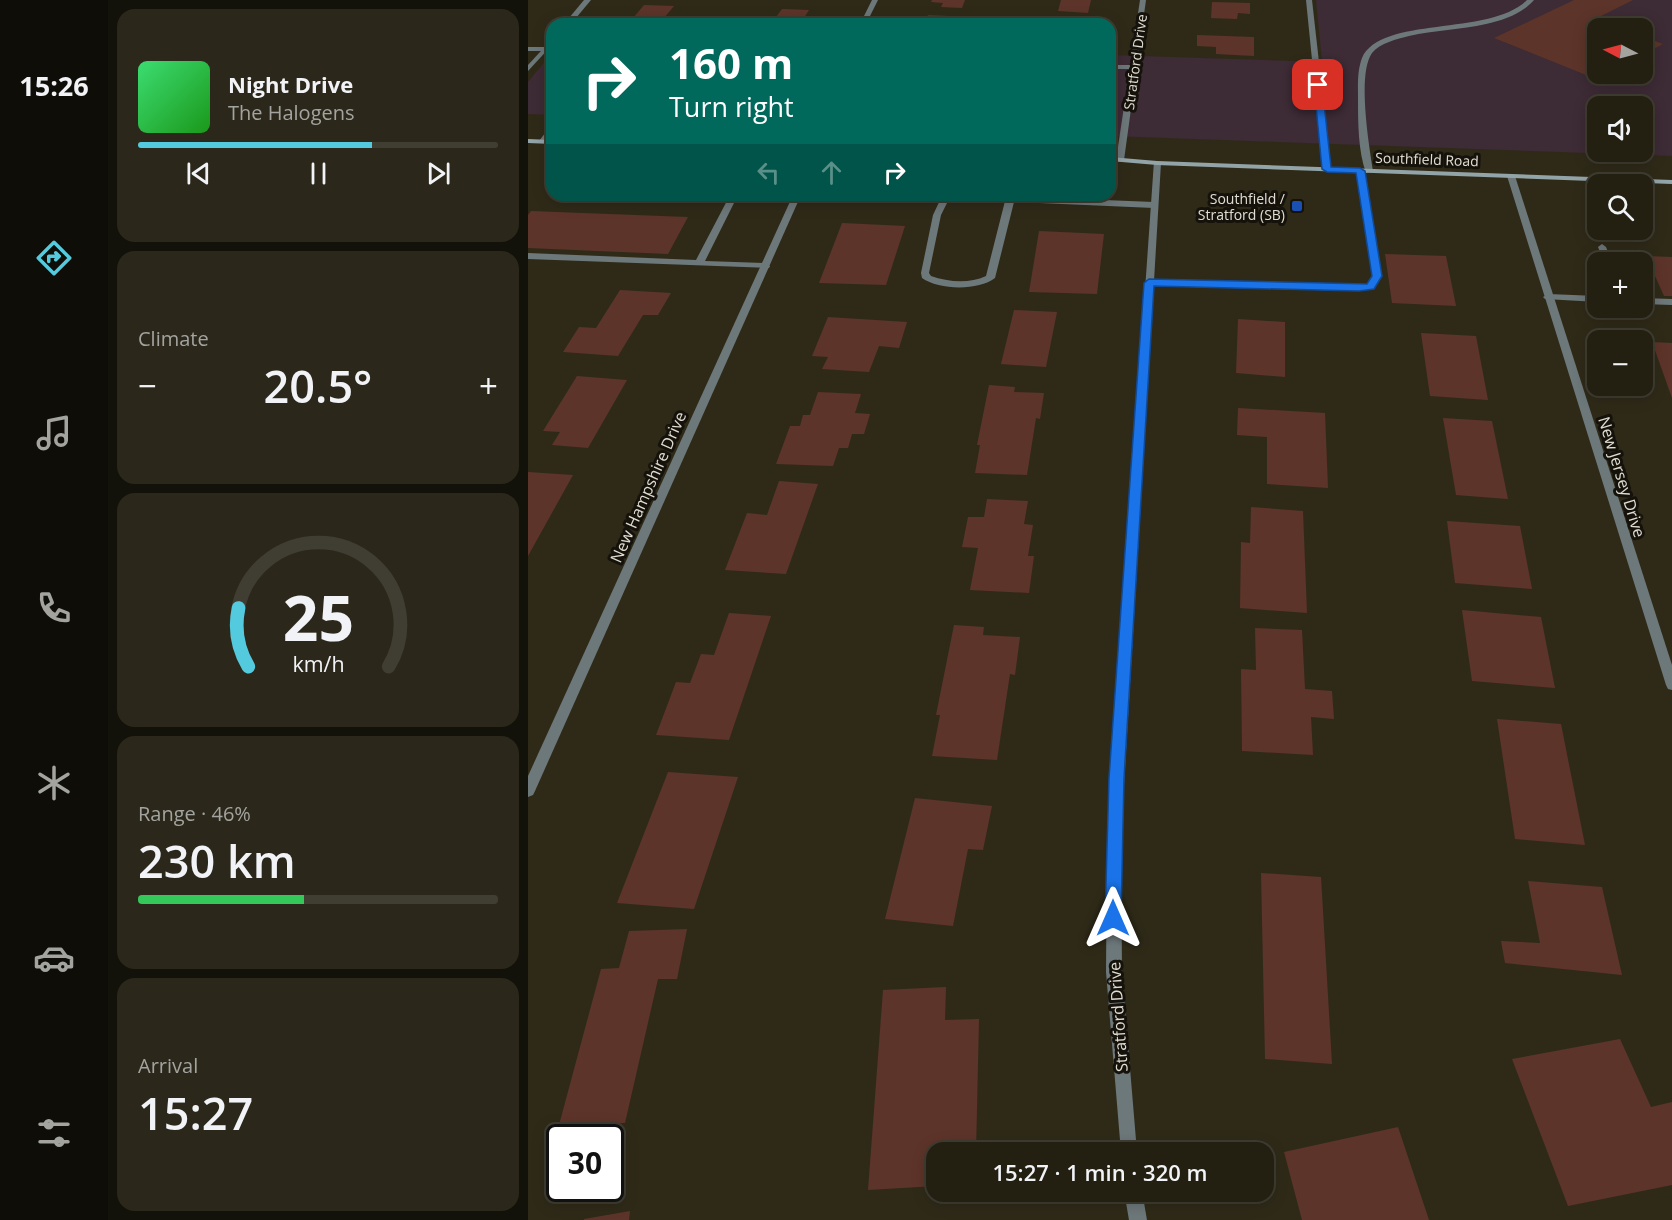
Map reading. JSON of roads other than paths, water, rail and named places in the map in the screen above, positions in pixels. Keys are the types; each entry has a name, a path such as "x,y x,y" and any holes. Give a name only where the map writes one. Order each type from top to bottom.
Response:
{"main road":[{"path":"528,141 546,141"},
{"name":"Southfield Road","path":"1116,160 1672,182"}],"street":[{"path":"572,18 588,0"},
{"path":"866,18 875,0"},
{"name":"Stratford Drive","path":"1120,160 1143,0"},
{"path":"1309,0 1327,169"},
{"path":"1149,283 1359,288 1370,286 1377,276 1365,171 1363,67 1366,56 1373,48 1398,37 1489,22 1521,9 1531,0"},
{"path":"528,49 546,46"},
{"path":"528,69 546,48"},
{"path":"1116,67 1135,67"},
{"name":"Stratford Drive","path":"1128,1142 1114,972 1114,836 1157,163"},
{"name":"New Jersey Drive","path":"1511,176 1672,685"},
{"path":"699,264 731,201"},
{"name":"New Hampshire Drive","path":"528,791 794,201"},
{"path":"943,201 937,215 925,273 927,278 934,281 974,284 990,278 1009,201"},
{"path":"1058,201 1154,205"},
{"path":"1602,248 1604,252"},
{"path":"528,256 766,266"},
{"path":"1548,297 1587,299"},
{"path":"1653,301 1672,302"},
{"path":"1135,1202 1138,1220"}],"place":[{"name":"Southfield / Stratford (SB)","path":"1297,206"}]}
